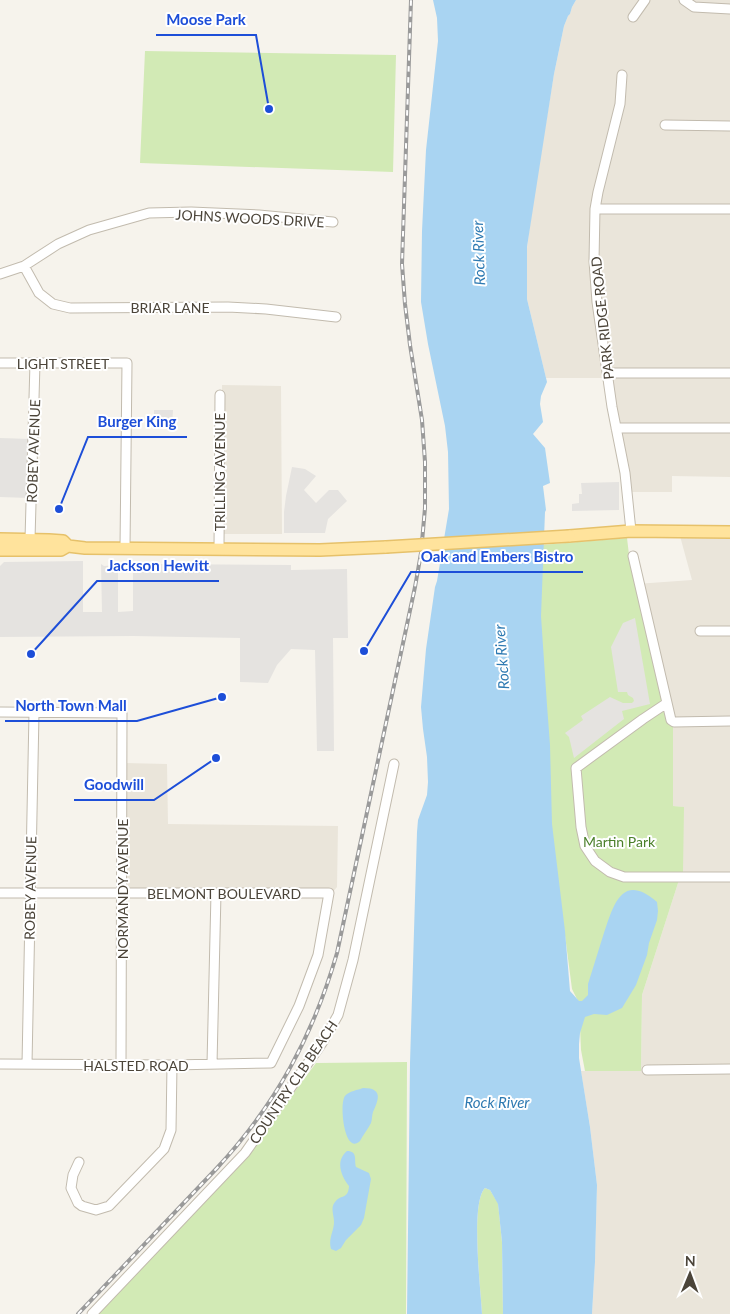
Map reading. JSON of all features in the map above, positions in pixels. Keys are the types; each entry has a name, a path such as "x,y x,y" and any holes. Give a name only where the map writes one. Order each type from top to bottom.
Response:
{"main road":[{"path":"0,539 63,541 68,546 85,548 320,550 631,532 730,532"},
{"path":"0,550 62,550 68,546"}],"street":[{"path":"633,17 646,0"},
{"path":"684,0 694,7 730,9"},
{"name":"PARK RIDGE ROAD","path":"622,75 620,104 598,192 594,261 612,407 625,473 631,532"},
{"path":"665,125 730,126"},
{"path":"596,209 730,209"},
{"name":"JOHNS WOODS DRIVE","path":"0,274 24,266 58,244 89,230 149,214 190,212 249,214 333,222"},
{"name":"BRIAR LANE","path":"24,266 39,292 53,304 70,308 228,307 336,317"},
{"name":"LIGHT STREET","path":"0,362 127,363 125,548"},
{"name":"ROBEY AVENUE","path":"30,540 35,363"},
{"path":"608,373 730,373"},
{"name":"TRILLING AVENUE","path":"219,549 220,395"},
{"path":"616,428 730,428"},
{"path":"632,556 669,717 674,722 730,721"},
{"path":"700,631 730,631"},
{"path":"667,703 642,719 576,768 581,827 585,846 595,861 610,872 624,877 730,877"},
{"path":"0,712 34,713"},
{"name":"ROBEY AVENUE","path":"27,1064 34,713"},
{"name":"NORMANDY AVENUE","path":"34,713 122,713 121,1065"},
{"name":"COUNTRY CLB BEACH","path":"92,1314 245,1153 322,1043 338,1015 353,960 394,764"},
{"name":"BELMONT BOULEVARD","path":"0,893 329,893 318,955 299,1006 272,1063"},
{"path":"212,1064 216,893"},
{"name":"HALSTED ROAD","path":"0,1064 172,1065 272,1063"},
{"path":"78,1162 71,1188 78,1203 96,1210 109,1206 164,1149 170,1130 172,1065"},
{"path":"647,1070 730,1069"}],"shaded area":[{"path":"576,0 730,0 730,477 672,476 672,492 632,492 612,378 546,378 527,299 527,248 534,195 564,26"},
{"path":"222,385 281,386 282,534 221,534"},
{"path":"154,410 173,410 172,426 154,426"},
{"path":"0,438 31,439 29,498 0,497"},
{"path":"292,467 305,469 316,476 304,490 316,503 329,490 338,490 347,501 328,519 325,533 284,533 284,512"},
{"path":"619,482 619,510 572,511 572,504 579,503 579,494 582,494 581,483"},
{"path":"680,536 730,536 730,1314 592,1314 597,1185 581,1071 641,1071 642,995 679,880 683,807 673,806 673,723 636,584 692,580"},
{"path":"83,561 83,612 102,612 101,564 104,566 118,565 118,612 133,611 133,569 152,564 291,565 291,570 347,569 348,638 333,638 334,751 317,751 315,650 291,649 277,665 268,683 240,682 240,638 133,636 0,637 0,566 4,562"},
{"path":"635,618 650,704 622,711 624,719 574,758 569,737 565,733 583,720 581,716 610,697 623,703 632,703 634,701 627,692 618,692 611,647 623,623"},
{"path":"125,763 167,764 168,824 338,826 337,887 332,893 325,889 125,887"}],"green space":[{"path":"145,51 396,55 393,172 140,163"},
{"name":"Martin Park","path":"627,538 630,563 673,723 673,806 684,807 683,872 642,995 641,1071 585,1071 581,1050 579,1003 572,989 551,828 541,660 541,545"},
{"path":"407,1062 406,1314 96,1314 257,1142 316,1063"},
{"path":"485,1188 490,1190 498,1203 502,1242 503,1314 482,1314 477,1228 478,1211"}],"water":[{"name":"Rock River","path":"433,0 576,0 564,26 554,74 527,247 527,299 547,382 540,404 543,422 533,434 545,448 550,483 543,486 546,510 541,616 550,745 552,824 570,991 579,1001 582,1001 588,995 588,984 603,936 620,896 627,891 635,890 645,893 657,902 658,911 647,955 636,985 622,1008 607,1015 594,1014 585,1017 580,1033 579,1058 597,1185 592,1314 503,1314 502,1242 498,1204 490,1190 485,1188 478,1211 477,1228 482,1314 407,1314 410,1063 417,832 418,820 427,795 428,782 421,707 426,649 449,509 448,452 445,426 421,302 426,150 438,41 437,18"},
{"path":"369,1088 377,1092 378,1099 371,1123 360,1141 355,1144 350,1141 344,1127 343,1101 349,1093"},
{"path":"347,1151 354,1154 356,1167 369,1173 371,1179 361,1225 341,1248 336,1251 331,1249 330,1245 334,1222 333,1207 337,1200 346,1195 349,1186 344,1178 340,1164 343,1155"}],"railway":[{"path":"78,1314 217,1168 238,1144 275,1094 304,1041 337,953 415,587 421,553 425,508 425,462 422,420 410,345 402,264 411,0"}],"place":[{"name":"Moose Park","path":"269,109"},
{"name":"Burger King","path":"59,509"},
{"name":"Oak and Embers Bistro","path":"364,651"},
{"name":"Jackson Hewitt","path":"31,654"},
{"name":"North Town Mall","path":"222,697"},
{"name":"Goodwill","path":"216,758"}]}
